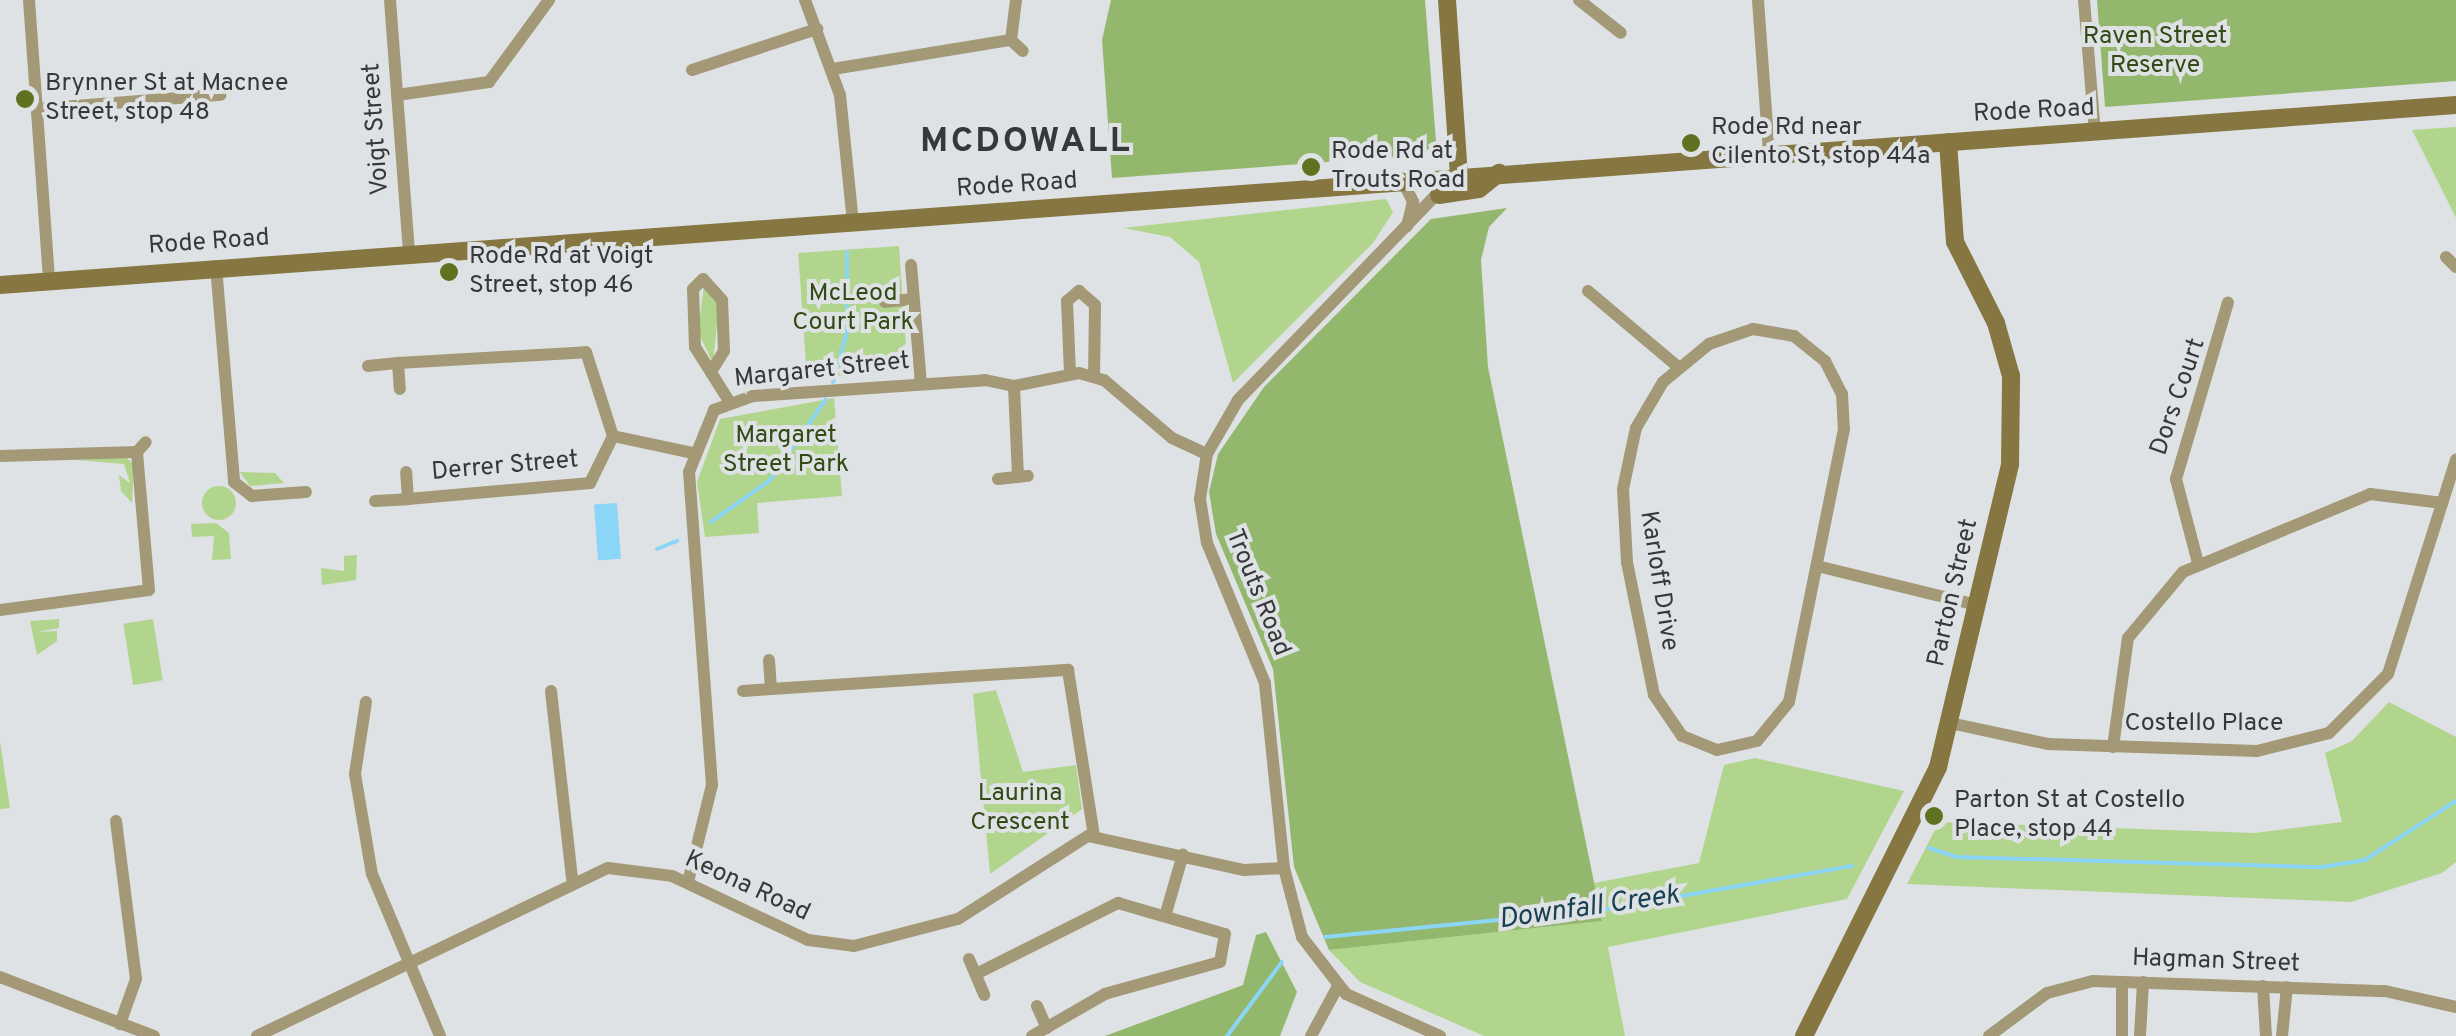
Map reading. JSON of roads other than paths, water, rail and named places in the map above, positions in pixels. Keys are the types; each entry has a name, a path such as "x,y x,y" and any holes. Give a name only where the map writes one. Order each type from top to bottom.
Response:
{"main road":[{"name":"Trouts Road","path":"1447,0 1452,175"},
{"name":"Rode Road","path":"0,284 853,224 1401,178 2095,134 2456,105"},
{"name":"Parton Street","path":"1804,1036 1919,814 1950,723 1978,605 2015,411 2002,339 1955,242 1948,142"},
{"path":"1439,196 1480,189 1500,172"}],"street":[{"path":"28,0 49,281"},
{"name":"Voigt Street","path":"390,0 408,254"},
{"path":"397,94 489,82 549,0"},
{"path":"805,0 833,70 853,224"},
{"path":"1011,40 1016,0"},
{"path":"1579,0 1621,34"},
{"path":"1758,0 1770,156"},
{"path":"2084,0 2095,134"},
{"path":"692,70 817,28"},
{"path":"833,70 1011,40"},
{"path":"1011,40 1023,51"},
{"path":"36,109 220,95"},
{"name":"Trouts Road","path":"1440,1036 1338,986 1302,938 1284,868 1265,682 1204,529 1207,454 1238,400 1439,196 1452,175"},
{"path":"1401,178 1412,202 1408,226"},
{"path":"911,265 921,384"},
{"path":"216,266 234,482 252,496 306,492"},
{"path":"714,367 724,352 722,300 702,279 692,289 696,347 714,367 729,401"},
{"path":"1588,290 1676,366"},
{"path":"1070,374 1067,301 1085,292 1095,305 1094,376"},
{"path":"885,302 914,300"},
{"name":"Dors Court","path":"2198,563 2176,479 2228,302"},
{"name":"Karloff Drive","path":"1766,330 1805,343 1832,371 1844,428 1818,566 1777,724 1737,749 1682,736 1654,695 1623,525 1636,428 1676,366 1728,336 1766,330"},
{"path":"368,366 586,352 613,436"},
{"path":"398,364 400,389"},
{"name":"Margaret Street","path":"692,453 708,417 729,401 921,384 1014,386 1070,374 1094,376 1207,454"},
{"path":"998,478 1023,477 1014,386"},
{"name":"Derrer Street","path":"375,501 590,483 613,436 692,453"},
{"path":"0,456 142,447 149,590 0,610"},
{"path":"688,882 712,785 692,453"},
{"name":"Costello Place","path":"1950,723 2113,746 2278,750 2343,724 2388,674 2456,459"},
{"name":"Derrer Street","path":"406,472 408,498"},
{"path":"2113,746 2128,638 2158,593 2198,563 2370,494 2442,502"},
{"path":"1818,566 1978,605"},
{"path":"768,660 770,689"},
{"path":"743,691 1068,670 1094,836 1244,870 1284,868"},
{"path":"551,691 572,878"},
{"path":"366,702 356,783 375,889 404,963 440,1036"},
{"path":"116,821 136,979 120,1024"},
{"name":"Keona Road","path":"257,1036 572,878 634,867 688,882 808,940 878,944 958,919 1054,851 1094,836"},
{"path":"1166,913 1183,854"},
{"path":"976,974 1113,904 1166,913 1222,930 1224,958 1105,994 1032,1036"},
{"path":"970,959 984,995"},
{"path":"0,977 154,1036"},
{"path":"2122,982 2122,1036"},
{"name":"Hagman Street","path":"1989,1036 2047,992 2122,982 2401,992 2456,1008"},
{"path":"2140,1036 2143,982"},
{"path":"1312,1036 1338,986"},
{"path":"2264,986 2266,1036"},
{"path":"2282,1036 2288,987"},
{"path":"1037,1006 1047,1028"}],"water":[{"path":"617,503 621,559 598,560 594,505"}],"waterway":[{"path":"833,382 847,333 847,252"},
{"path":"711,522 770,480 826,399"},
{"path":"657,549 677,541"},
{"name":"Downfall Creek","path":"1929,848 1956,857 2322,867 2365,860 2456,801"},
{"name":"Downfall Creek","path":"1325,937 1602,910 1852,866"},
{"name":"Downfall Creek","path":"1227,1036 1282,962"}],"place":[{"name":"Brynner St at Macnee Street, stop 48","path":"25,99"},
{"name":"Rode Rd near Cilento St, stop 44a","path":"1691,143"},
{"name":"Rode Rd at Trouts Road","path":"1311,167"},
{"name":"Rode Rd at Voigt Street, stop 46","path":"449,272"},
{"name":"Parton St at Costello Place, stop 44","path":"1934,816"}],"district":[{"name":"MCDOWALL","path":"1026,142"}],"park label":[{"name":"Raven Street Reserve","path":"2155,52"},
{"name":"McLeod Court Park","path":"853,310"},
{"name":"Margaret Street Park","path":"786,452"},
{"name":"Laurina Crescent","path":"1020,810"}]}
